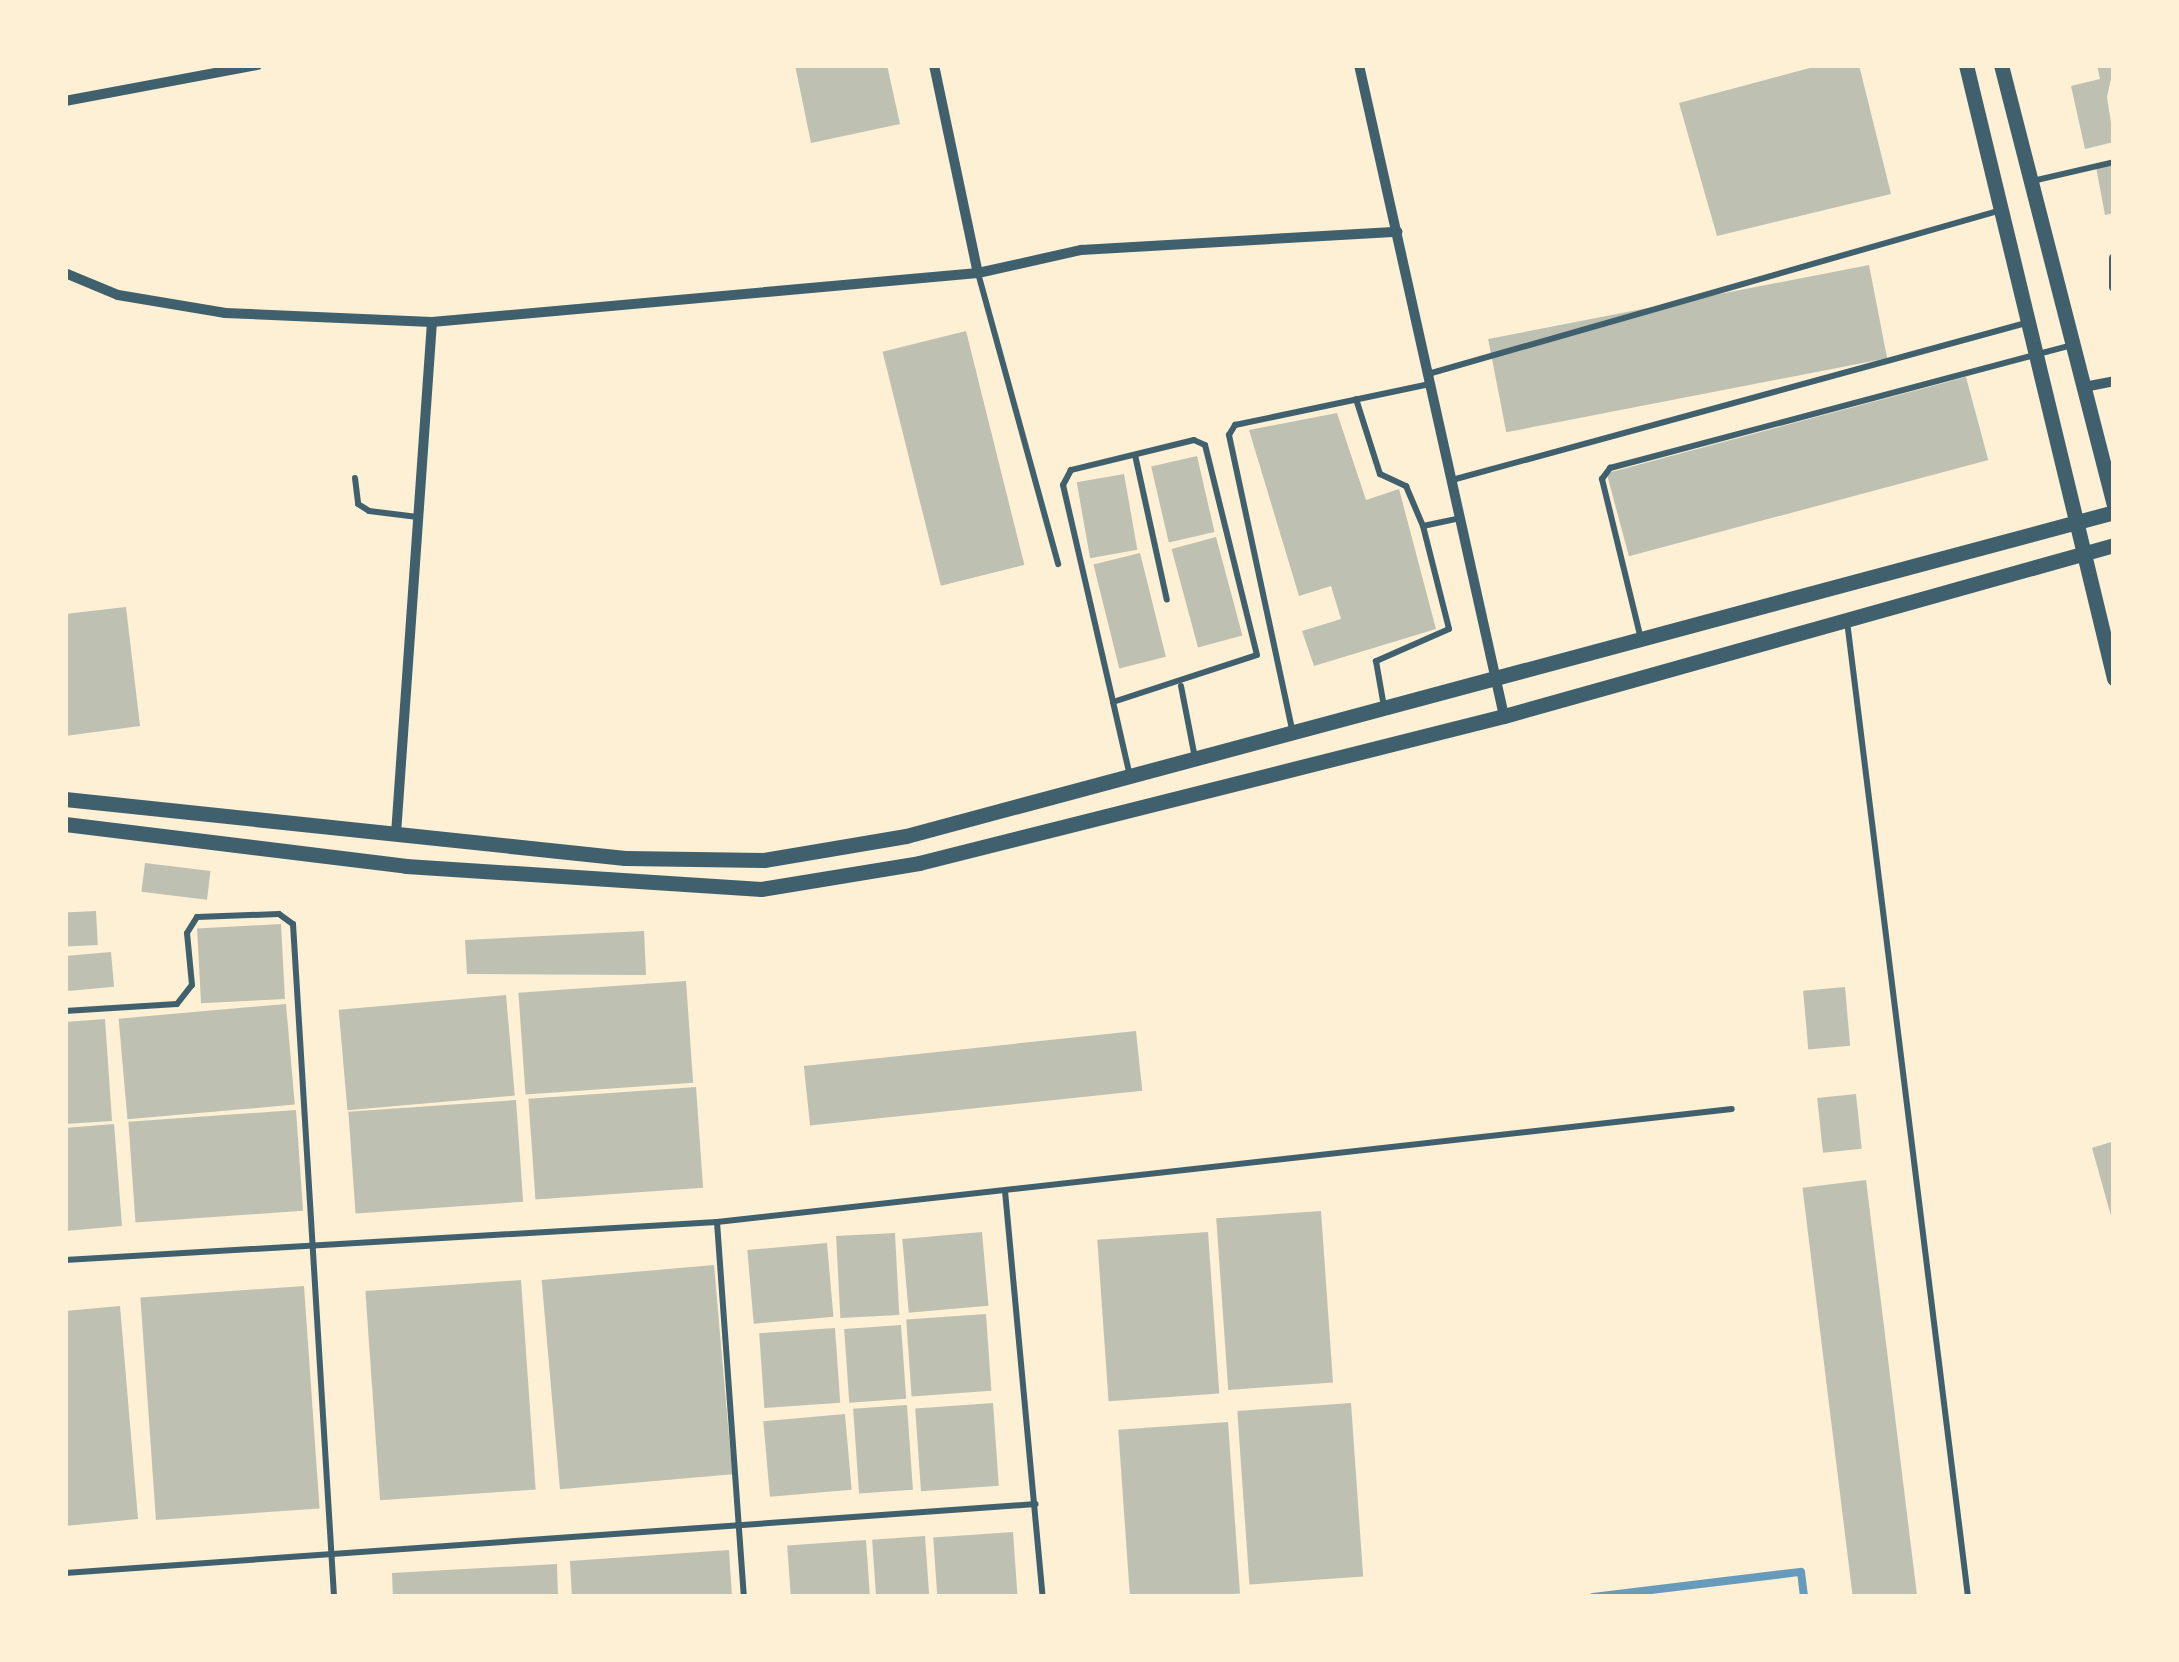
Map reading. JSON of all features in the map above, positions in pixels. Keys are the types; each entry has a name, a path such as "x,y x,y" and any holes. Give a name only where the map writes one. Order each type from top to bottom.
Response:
{"street":[{"path":"65,101 258,65"},
{"path":"934,65 978,273"},
{"path":"1360,65 1504,716"},
{"path":"1966,65 2040,354 2082,554 2114,678"},
{"path":"2000,65 2114,504"},
{"path":"65,273 118,295 225,313 432,322 978,273 1081,250 1397,232"},
{"path":"2114,258 2114,286"},
{"path":"396,834 432,322"},
{"path":"2084,387 2114,380"},
{"path":"65,799 396,834 721,860 928,830 1497,682 2076,517 2114,512"},
{"path":"65,824 302,854 720,889 936,858 1504,716 2114,545"},
{"path":"302,854 307,825"},
{"path":"928,830 936,858"},
{"path":"720,889 721,860"}],"lane":[{"path":"2031,181 2114,162"},
{"path":"1293,735 1229,435 1234,425 1356,400 2002,210"},
{"path":"978,273 1058,564"},
{"path":"1452,480 2032,322"},
{"path":"1642,642 1602,479 1610,468 2073,345"},
{"path":"1356,400 1380,474 1406,486 1423,526 1450,629 1376,661 1385,711"},
{"path":"1113,702 1181,686 1257,656 1204,444 1135,454 1071,470 1063,484 1130,778"},
{"path":"1135,454 1167,600"},
{"path":"354,478 358,504 369,511 418,518"},
{"path":"1423,526 1460,518"},
{"path":"1847,618 1968,1597"},
{"path":"1181,686 1196,760"},
{"path":"65,1010 177,1004 192,985 187,933 197,917 279,914 293,924 334,1597"},
{"path":"65,1260 717,1222 1732,1109"},
{"path":"1005,1191 1043,1597"},
{"path":"717,1222 744,1597"},
{"path":"65,1573 1036,1504"}],"building":[{"path":"795,65 887,65 900,124 811,143"},
{"path":"1821,65 1859,65 1891,194 1717,236 1679,103"},
{"path":"2097,65 2114,65 2107,97 2114,142 2085,149 2071,86 2100,79"},
{"path":"2114,164 2114,213 2105,215 2096,167"},
{"path":"1869,265 1887,358 1506,432 1488,339"},
{"path":"966,331 1024,565 941,586 883,352"},
{"path":"1966,377 1988,460 1629,556 1607,473"},
{"path":"1337,413 1366,500 1399,489 1436,629 1314,666 1302,631 1341,619 1331,586 1299,596 1249,430"},
{"path":"1197,456 1215,532 1169,543 1151,467"},
{"path":"1124,474 1137,550 1090,558 1077,482"},
{"path":"1216,537 1242,636 1198,647 1172,549"},
{"path":"1140,553 1166,657 1119,668 1093,565"},
{"path":"126,607 140,726 65,736 65,614"},
{"path":"145,863 211,871 207,900 141,892"},
{"path":"96,911 98,945 67,947 65,913"},
{"path":"281,924 285,999 201,1003 197,928"},
{"path":"644,931 646,975 467,974 465,940"},
{"path":"111,952 114,987 68,991 65,956"},
{"path":"686,981 693,1083 526,1094 518,993"},
{"path":"1845,987 1850,1046 1808,1049 1803,991"},
{"path":"506,995 515,1096 347,1110 339,1010"},
{"path":"286,1004 295,1105 127,1119 119,1019"},
{"path":"105,1019 112,1121 65,1124 65,1022"},
{"path":"1136,1031 1142,1091 810,1126 804,1066"},
{"path":"696,1087 703,1188 535,1199 528,1099"},
{"path":"1856,1094 1862,1149 1823,1153 1817,1098"},
{"path":"516,1100 523,1202 356,1213 348,1112"},
{"path":"296,1110 303,1211 135,1222 128,1122"},
{"path":"114,1124 122,1226 65,1231 65,1128"},
{"path":"2114,1141 2114,1223 2113,1223 2092,1148"},
{"path":"1866,1180 1917,1597 1853,1597 1802,1188"},
{"path":"1321,1211 1333,1383 1228,1390 1216,1218"},
{"path":"982,1232 988,1306 909,1313 902,1239"},
{"path":"1208,1232 1219,1394 1109,1401 1097,1240"},
{"path":"895,1233 899,1315 840,1318 836,1236"},
{"path":"827,1243 833,1317 754,1324 747,1250"},
{"path":"714,1265 732,1474 560,1489 542,1280"},
{"path":"521,1280 536,1489 380,1500 365,1291"},
{"path":"304,1286 320,1508 156,1520 140,1297"},
{"path":"120,1306 138,1519 65,1526 65,1311"},
{"path":"986,1314 991,1391 912,1396 906,1320"},
{"path":"901,1325 906,1399 849,1403 844,1329"},
{"path":"835,1328 840,1403 764,1408 759,1333"},
{"path":"993,1403 999,1486 921,1491 915,1408"},
{"path":"1351,1403 1363,1577 1249,1585 1237,1411"},
{"path":"907,1405 913,1490 859,1494 853,1409"},
{"path":"845,1414 852,1490 770,1497 763,1421"},
{"path":"1228,1422 1240,1594 1130,1597 1118,1430"},
{"path":"1013,1532 1018,1597 937,1597 933,1538"},
{"path":"925,1536 929,1597 876,1597 872,1540"},
{"path":"866,1540 870,1597 791,1597 787,1546"},
{"path":"729,1550 732,1597 572,1597 570,1561"},
{"path":"557,1564 558,1597 393,1597 392,1573"}],"waterway":[{"path":"1593,1597 1801,1572 1804,1597"}]}
